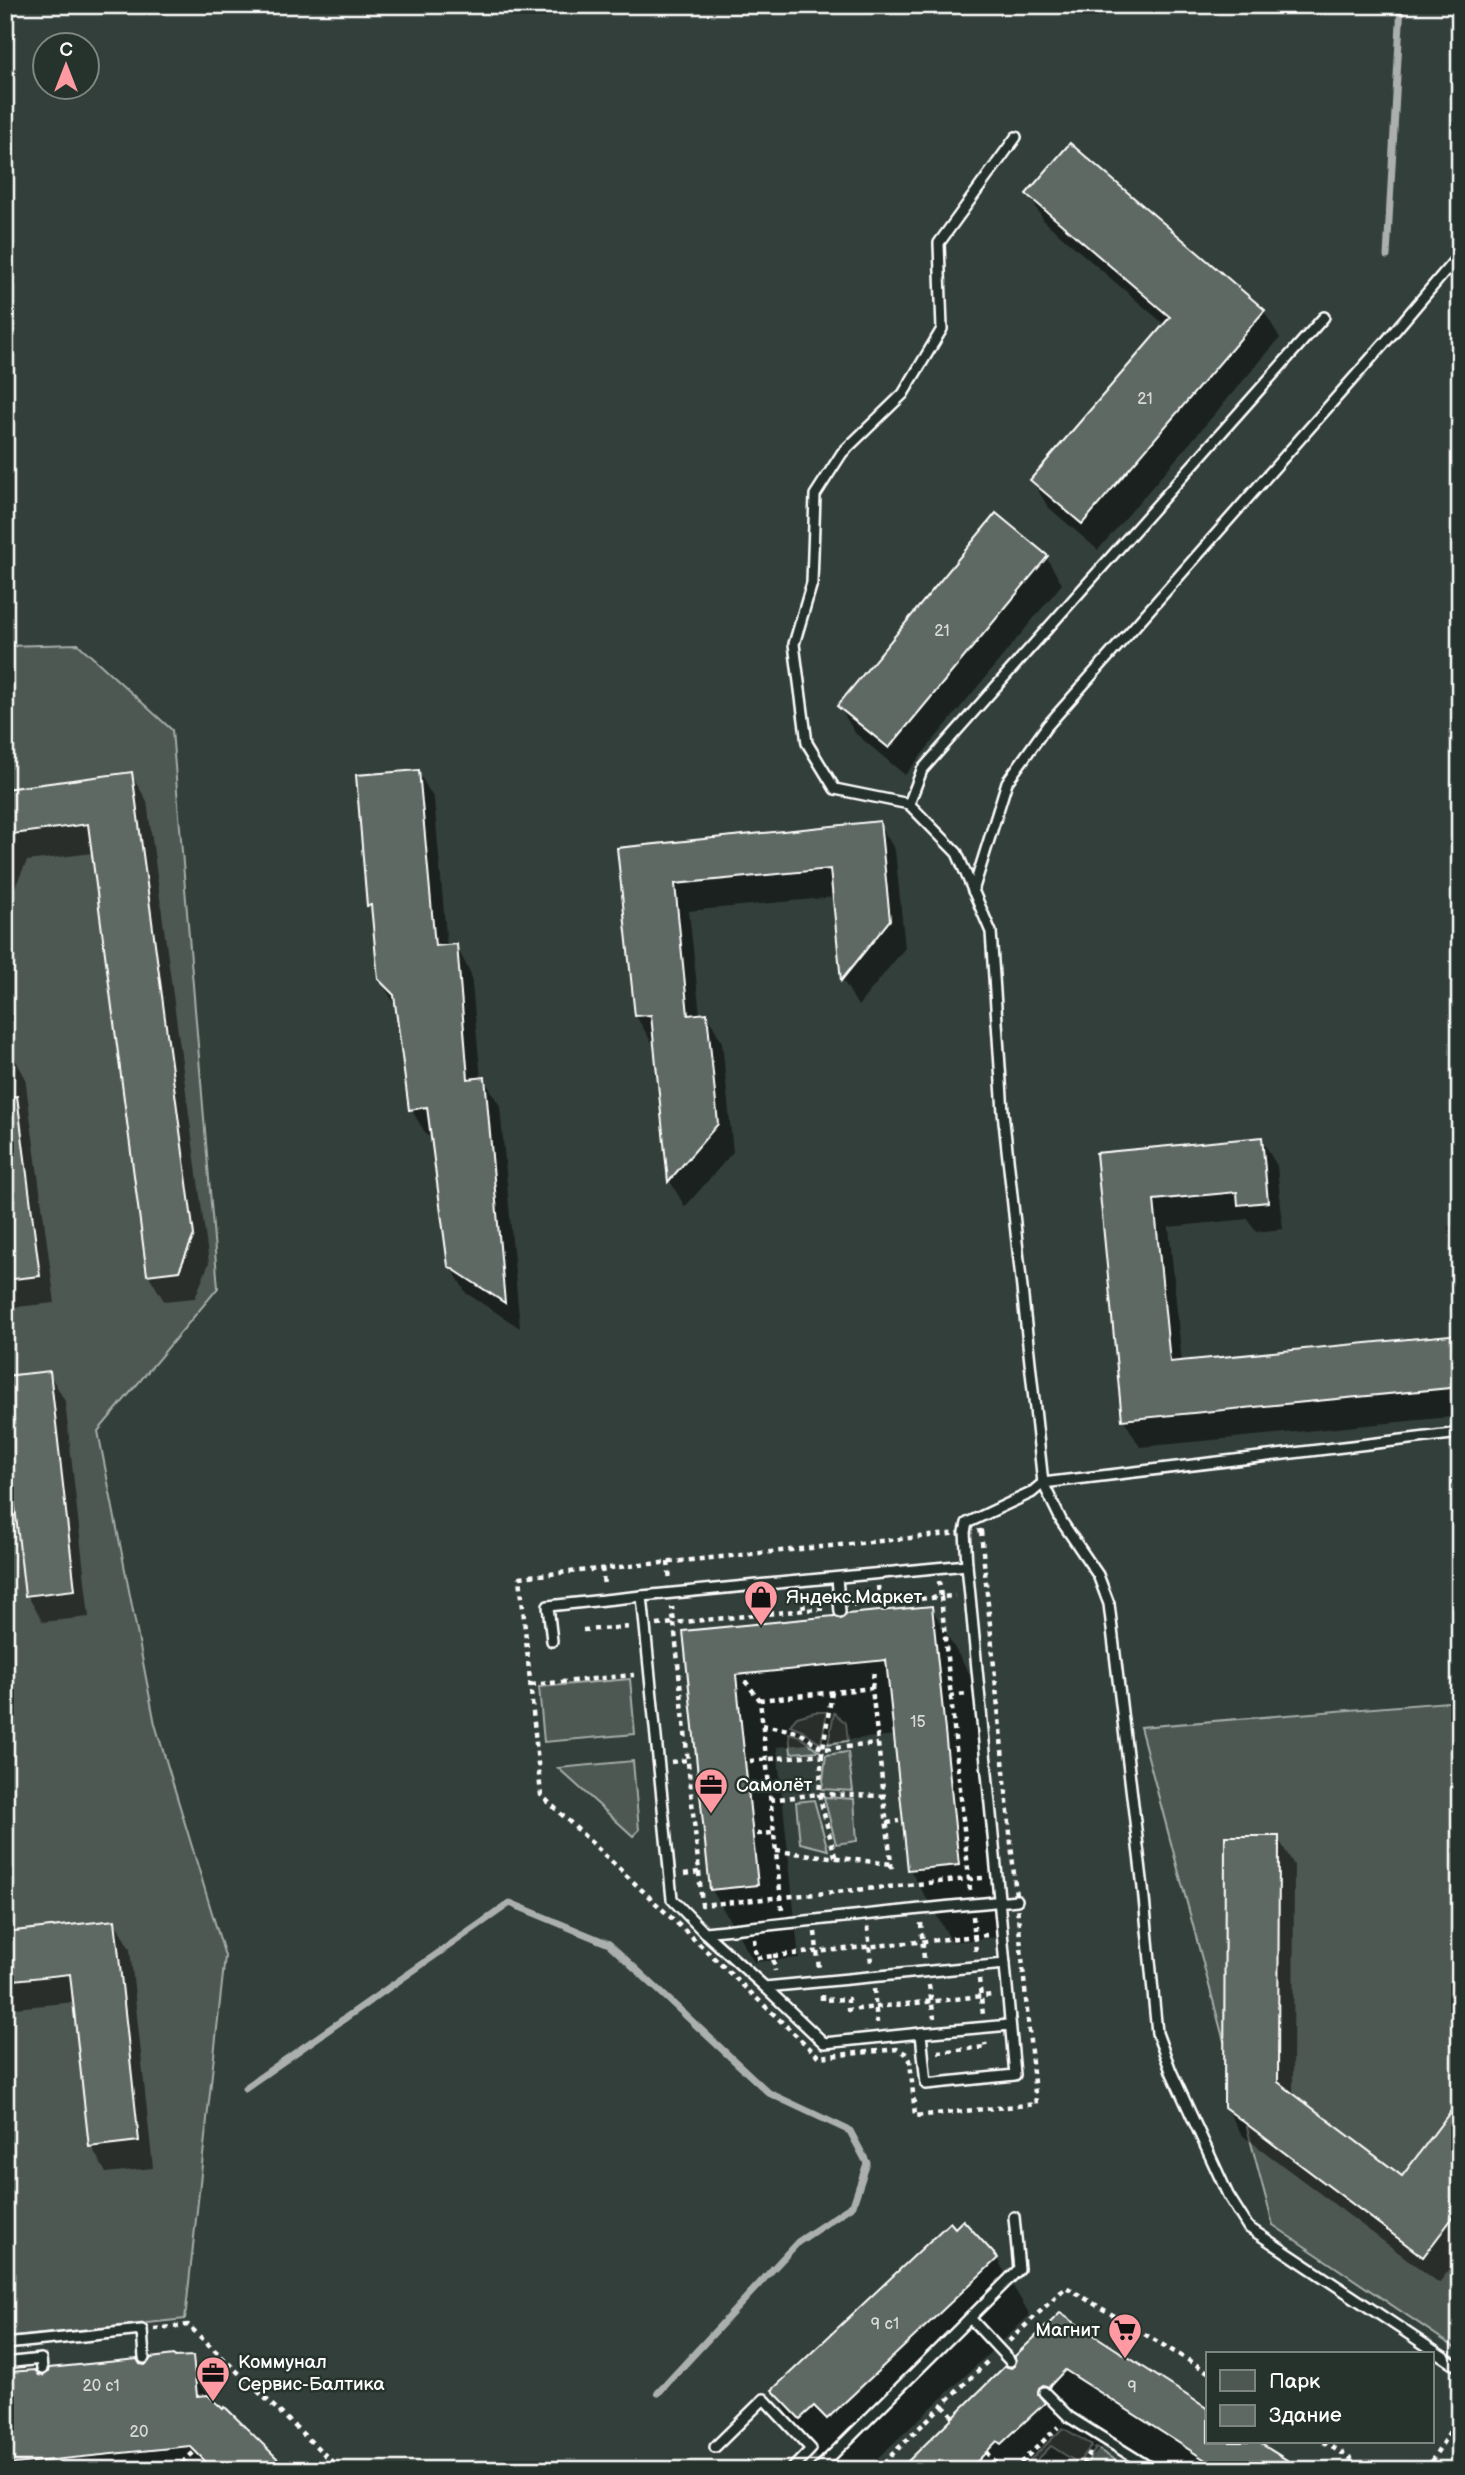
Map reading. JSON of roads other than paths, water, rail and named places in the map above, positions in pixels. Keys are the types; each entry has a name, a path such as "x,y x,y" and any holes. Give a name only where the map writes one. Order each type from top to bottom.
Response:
{"lane":[{"path":"1016,137 939,243 942,329 903,394 842,453 815,495 812,583 794,644 807,743 835,789 909,804 957,853 991,932 1003,1112 1043,1483 1062,1522 1098,1575 1109,1604 1143,1888 1157,2033 1171,2071 1228,2195 1248,2227 1460,2368"},
{"path":"973,891 1007,782 1047,726 1460,254"},
{"path":"909,804 922,770 1324,317"},
{"path":"920,2033 926,2084 1015,2075 969,1594 965,1532 967,1523 1031,1493 1043,1483 1460,1433"},
{"path":"552,1642 548,1606 967,1565"},
{"path":"837,1578 840,1609"},
{"path":"642,1596 672,1899 824,2043 1010,2025"},
{"path":"704,1932 1017,1900"},
{"path":"765,1987 1005,1964"},
{"path":"817,2470 1019,2269 1014,2217"},
{"path":"970,2318 1010,2361"},
{"path":"5,2344 142,2330 144,2358"},
{"path":"5,2363 41,2359 42,2369"},
{"path":"1044,2392 1069,2417 1154,2470"},
{"path":"715,2448 764,2399 811,2449 797,2468"}],"waterway":[{"path":"1387,256 1401,5"},
{"path":"245,2088 510,1903 609,1944 769,2093 850,2131 867,2163 853,2205 798,2242 658,2393"}],"place":[{"name":"Яндекс.Маркет","path":"761,1627"},
{"name":"Самолёт","path":"711,1815"},
{"name":"Магнит","path":"1125,2360"},
{"name":"Коммунал Сервис-Балтика","path":"213,2403"}]}
